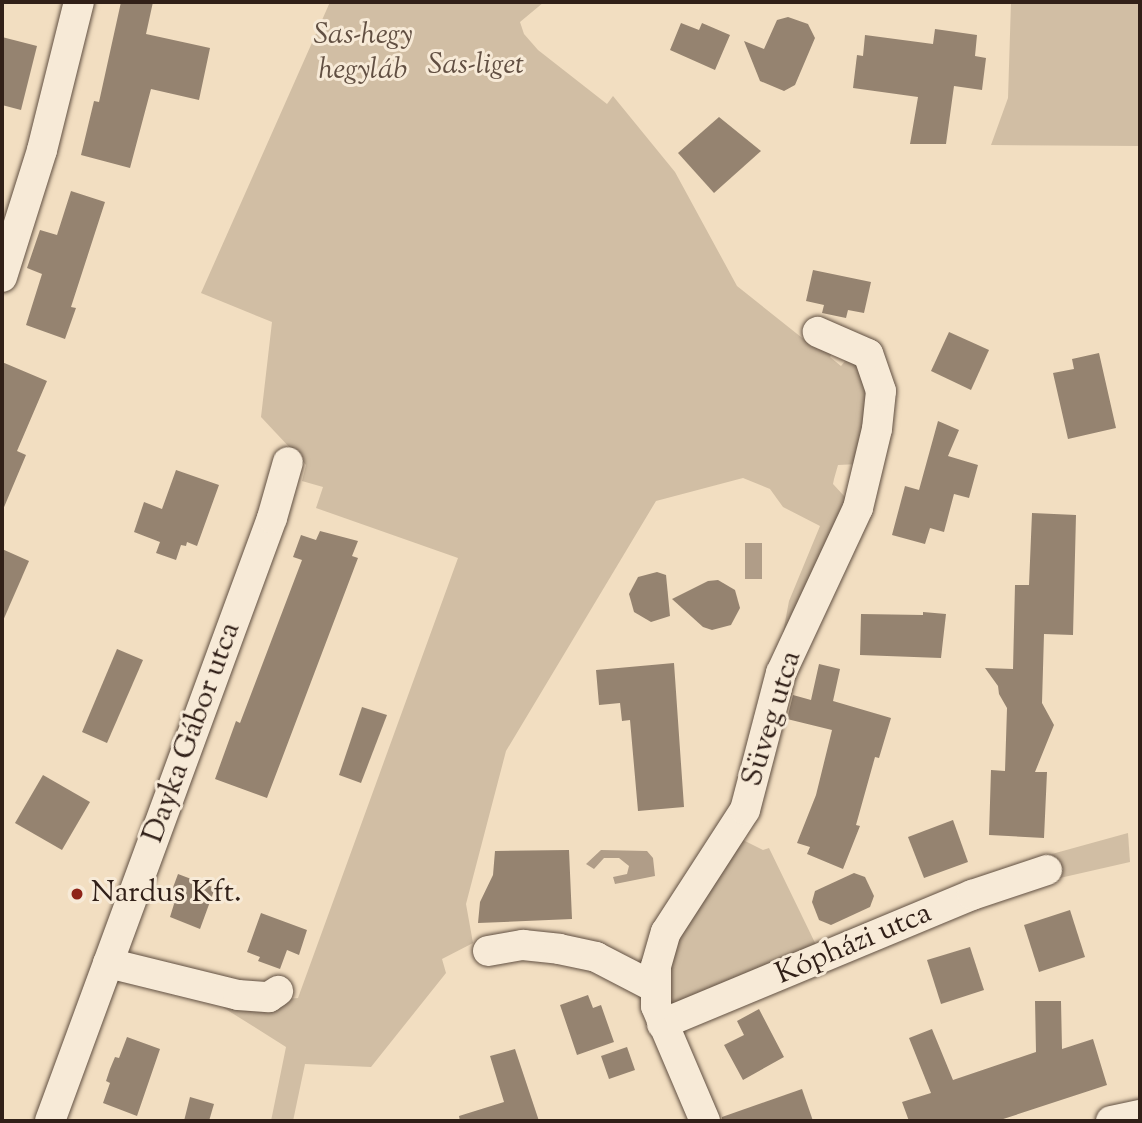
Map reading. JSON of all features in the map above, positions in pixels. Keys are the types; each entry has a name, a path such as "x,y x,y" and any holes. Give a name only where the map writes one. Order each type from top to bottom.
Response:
{"street":[{"path":"2,277 42,150 79,2"},
{"name":"Süveg utca","path":"705,1121 656,1006 654,987 666,932 745,810 781,671 858,508 877,429 881,391 868,355 818,332"},
{"name":"Dayka Gábor utca","path":"50,1121 272,518 288,462"},
{"name":"Kópházi utca","path":"662,1024 972,895 1047,870"},
{"path":"488,951 523,945 596,957 654,987"},
{"path":"108,962 238,995 269,997 278,991"},
{"path":"1111,1121 1140,1115 1140,1090"}],"green space":[{"path":"330,2 544,2 520,22 524,34 538,50 607,104 613,96 675,172 737,286 806,341 813,338 837,345 830,357 841,366 851,354 874,390 859,464 838,465 834,479 833,484 845,497 846,508 787,635 783,633 789,601 820,526 783,507 770,489 743,478 656,501 506,751 466,904 473,943 442,959 446,973 371,1067 305,1064 293,1121 271,1121 286,1047 205,996 250,1002 298,998 458,558 316,508 323,487 302,481 306,465 261,417 272,322 201,293"},
{"path":"1011,2 1140,2 1140,146 991,145 1008,98"},
{"path":"1128,833 1130,862 1051,880 1041,857"},
{"path":"741,839 763,850 769,848 818,949 688,1005 673,1001 666,992 678,928"}],"shaded area":[{"path":"745,543 762,543 762,579 745,579"},
{"path":"601,850 647,851 653,858 655,876 615,884 613,877 627,874 629,866 619,858 604,858 594,869 586,864"}],"building":[{"path":"121,2 153,2 146,34 210,48 199,100 151,89 130,168 81,155 94,101 99,102"},
{"path":"788,17 808,24 815,38 795,85 784,91 760,81 744,41 764,49 777,20"},
{"path":"681,23 699,30 702,23 730,35 715,70 670,50"},
{"path":"935,29 977,35 975,56 986,58 982,90 954,86 946,144 910,144 918,97 853,88 857,55 863,56 865,35 933,44"},
{"path":"2,37 37,46 21,110 2,105"},
{"path":"719,117 761,151 714,193 678,153"},
{"path":"71,191 105,202 71,307 76,308 65,339 26,325 42,274 27,268 40,230 57,235"},
{"path":"813,270 871,282 864,313 848,310 846,318 822,313 824,305 806,301"},
{"path":"949,332 989,350 971,390 931,371"},
{"path":"1099,353 1116,428 1068,439 1053,373 1074,369 1072,359"},
{"path":"2,362 47,381 17,451 26,455 2,512"},
{"path":"938,421 959,430 948,456 978,465 969,498 954,494 944,532 930,528 925,544 892,535 905,486 919,490"},
{"path":"176,470 219,485 197,546 187,542 186,546 181,545 176,560 156,553 160,542 134,532 144,502 162,509"},
{"path":"1032,513 1076,515 1073,635 1044,634 1042,703 1054,725 1035,772 1047,772 1044,838 989,835 991,770 1005,771 1007,708 999,694 998,686 985,668 1013,669 1015,585 1029,585"},
{"path":"320,531 358,541 352,556 358,558 267,798 215,779 236,721 240,723 302,560 293,557 301,535 316,540"},
{"path":"2,549 29,561 2,623"},
{"path":"657,572 666,575 670,616 651,622 634,612 629,594 638,577"},
{"path":"718,580 735,590 740,608 731,625 712,630 703,627 672,599 708,581"},
{"path":"923,612 946,614 941,658 860,655 861,614 923,615"},
{"path":"117,649 143,660 107,743 82,732"},
{"path":"674,663 684,807 638,811 630,720 622,721 620,703 599,705 596,670"},
{"path":"819,664 840,669 833,701 891,718 879,758 875,757 856,825 860,826 843,869 807,854 810,847 797,843 816,795 832,730 787,719 793,695 811,700"},
{"path":"362,707 387,715 361,783 339,775"},
{"path":"43,775 90,802 62,850 15,823"},
{"path":"953,820 968,862 924,878 908,837"},
{"path":"569,850 572,919 478,923 480,902 493,875 495,851"},
{"path":"854,873 865,877 874,896 870,907 831,925 819,920 812,902 815,891"},
{"path":"178,874 215,888 200,929 170,917 174,904 168,901"},
{"path":"1070,910 1085,957 1039,972 1024,925"},
{"path":"261,913 307,930 299,955 287,950 280,969 258,961 260,957 247,952"},
{"path":"970,947 984,990 941,1004 927,960"},
{"path":"588,995 593,1008 601,1005 614,1042 577,1055 560,1005"},
{"path":"1035,1001 1061,1001 1062,1049 1093,1039 1107,1085 997,1121 909,1121 902,1102 931,1093 909,1038 932,1029 953,1080 1036,1052"},
{"path":"759,1009 784,1057 743,1080 724,1045 744,1035 737,1021"},
{"path":"127,1037 160,1049 137,1116 103,1103 110,1083 106,1081 110,1069 115,1057 119,1058"},
{"path":"627,1047 635,1070 609,1079 601,1056"},
{"path":"515,1049 539,1121 460,1121 459,1116 504,1102 490,1056"},
{"path":"802,1089 813,1121 722,1121 722,1117"},
{"path":"190,1097 214,1104 209,1121 184,1121"}],"place":[{"name":"Nardus Kft.","path":"77,894"}],"park label":[{"name":"Sas-hegy hegyláb","path":"363,53"},
{"name":"Sas-liget","path":"476,66"}]}
